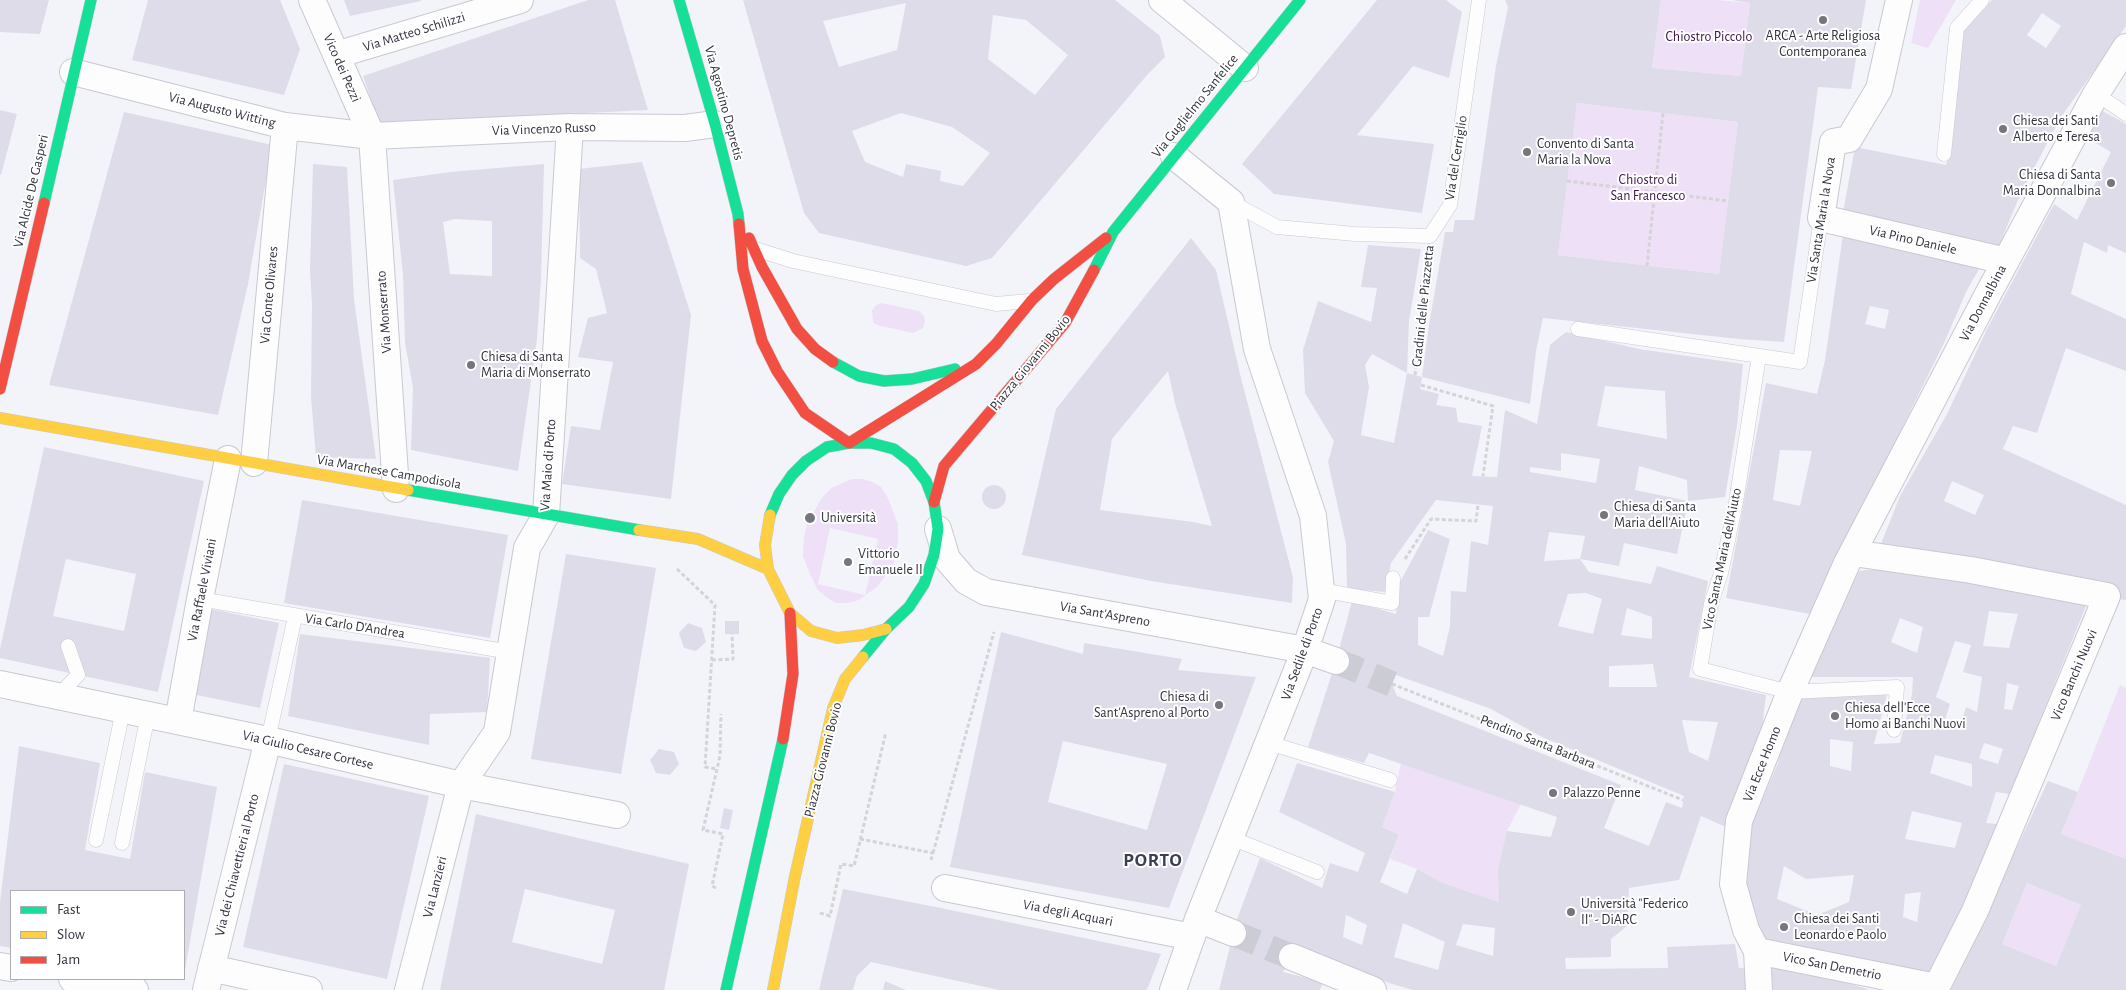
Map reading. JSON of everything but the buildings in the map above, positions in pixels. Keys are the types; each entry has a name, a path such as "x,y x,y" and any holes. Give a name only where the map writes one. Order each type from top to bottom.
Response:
{"main road":[{"name":"Via Alcide De Gasperi","path":"0,389 91,0"},
{"name":"Via Agostino Depretis","path":"679,0 715,124 738,214"},
{"name":"Via Guglielmo Sanfelice","path":"1113,232 1300,0"},
{"path":"738,214 762,267 797,329 815,349 838,366 859,376 884,381 912,379 976,364"},
{"path":"738,214 743,269 762,341 778,371 805,413 849,443"},
{"name":"Piazza Giovanni Bovio","path":"849,443 976,364 996,344 1032,300 1054,279 1113,232"},
{"name":"Piazza Giovanni Bovio","path":"934,502 944,466 1065,323 1079,300 1113,232"},
{"name":"Via Marchese Campodisola","path":"0,418 396,489 698,539 768,569"},
{"name":"Piazza Giovanni Bovio","path":"773,990 833,708 845,680 886,629 909,607 924,584 934,555 938,529 934,502 926,481 912,464 894,450 871,443 849,443 827,447 806,461 792,475 779,494 769,517 765,545 768,569 790,613 811,631 837,638 863,635 886,629"},
{"name":"Piazza Giovanni Bovio","path":"726,990 787,722 793,674 790,613"}],"street":[{"name":"Vico dei Pezzi","path":"312,0 372,136"},
{"name":"Via Matteo Schilizzi","path":"336,55 468,7 520,0"},
{"path":"1162,0 1245,68"},
{"name":"Via Santa Maria la Nova","path":"1821,218 1833,142 1849,139 1879,89 1899,0"},
{"name":"Via Donnalbina","path":"1850,558 2096,94 2126,47"},
{"name":"Via Augusto Witting","path":"73,72 285,126 372,136"},
{"name":"Via Vincenzo Russo","path":"372,136 570,127 685,128 715,124"},
{"name":"Via Conte Olivares","path":"254,463 285,126"},
{"name":"Via Maio di Porto","path":"461,785 497,732 527,548 546,515 570,127"},
{"name":"Via Monserrato","path":"372,136 396,489"},
{"path":"1174,156 1231,202"},
{"name":"Via Sedile di Porto","path":"1173,990 1195,928 1305,650 1322,599 1313,516 1258,349 1231,202"},
{"name":"Via Pino Daniele","path":"1821,218 2006,261"},
{"name":"Via Raffaele Viviani","path":"178,721 228,459"},
{"name":"Via Sant'Aspreno","path":"938,529 947,559 966,581 986,592 1305,650"},
{"name":"Via Ecce Homo","path":"1759,990 1751,940 1733,884 1736,836 1739,821 1790,692 1850,558"},
{"name":"Vico Banchi Nuovi","path":"1850,558 1971,570 2107,596 1975,911 1935,988"},
{"path":"1305,650 1336,661"},
{"name":"Via Giulio Cesare Cortese","path":"0,684 268,740 461,785 617,815"},
{"name":"Via dei Chiavettieri al Porto","path":"209,979 268,740"},
{"name":"Via Lanzieri","path":"408,990 461,785"},
{"name":"Via degli Acquari","path":"945,888 1233,933"},
{"name":"Vico San Demetrio","path":"1751,940 1935,988"},
{"path":"1292,956 1373,990"},
{"path":"209,979 309,990"},
{"path":"78,980 135,990"}],"lane":[{"name":"Via del Cerriglio","path":"1430,236 1450,206 1479,0"},
{"path":"1944,154 1957,28 1982,0"},
{"path":"2096,94 2126,114"},
{"path":"1231,202 1277,227 1355,234 1430,236"},
{"name":"Via Santa Maria la Nova","path":"1759,356 1800,362 1821,218"},
{"path":"753,248 793,261 996,304 1032,300"},
{"path":"1578,329 1759,356"},
{"name":"Vico Santa Maria dell'Aiuto","path":"1759,356 1736,502 1721,573 1711,604 1700,669 1790,692"},
{"path":"1321,590 1392,603 1393,578"},
{"name":"Via Carlo D'Andrea","path":"200,600 510,652"},
{"path":"268,740 295,617"},
{"path":"58,696 78,675 68,646"},
{"path":"1790,692 1897,687 1894,730"},
{"path":"96,840 123,710"},
{"path":"122,843 148,715"},
{"path":"1269,743 1390,780"},
{"path":"1231,838 1317,872"}],"path":[{"path":"1647,266 1663,113"},
{"path":"1567,181 1728,201"},
{"name":"Gradini delle Piazzetta","path":"1415,375 1430,236"},
{"name":"Gradini delle Piazzetta","path":"1421,385 1493,406 1483,476"},
{"path":"1393,578 1431,519 1476,521 1478,505"},
{"path":"671,564 715,605 705,767 717,769"},
{"path":"945,888 926,883 994,632"},
{"path":"712,660 733,659 732,634"},
{"name":"Pendino Santa Barbara","path":"1392,684 1683,800"},
{"path":"720,889 712,886 723,834 703,830 720,756 721,714"},
{"path":"812,912 830,916 841,864 854,866 886,732"},
{"path":"860,839 933,853"}],"green space":[{"name":"Chiostro Piccolo","path":"1661,0 1717,0 1750,3 1741,76 1652,68"},
{"path":"1920,0 1956,0 1928,48 1911,43"},
{"name":"Chiostro di San Francesco","path":"1577,103 1738,122 1719,274 1558,255"},
{"path":"882,303 919,311 924,316 923,328 913,333 877,325 873,322 872,311 876,305"},
{"path":"852,479 872,482 881,487 887,496 898,524 898,542 893,565 878,586 859,600 847,603 836,603 817,589 803,556 804,536 807,525 821,499 831,488","holes":["830,528 878,539 865,595 818,584"]},
{"path":"2120,685 2126,688 2126,859 2061,834"},
{"path":"1401,763 1521,804 1507,831 1499,902 1443,883 1417,869 1390,859 1399,835 1382,827 1395,792"},
{"path":"2027,883 2081,905 2056,966 2002,944"}],"tunnel":[{"path":"1336,661 1392,684"},
{"path":"1233,933 1292,957"}],"traffic: fast":[{"path":"44,203 91,0"},
{"path":"679,0 715,124 739,224"},
{"path":"1094,270 1113,232 1300,0"},
{"path":"833,362 859,376 884,381 912,379 955,369"},
{"path":"770,515 779,494 792,475 806,461 827,447 849,443 871,443 894,449 912,463 926,481 934,502 938,529 934,555 924,584 909,607 886,629 863,657"},
{"path":"408,490 639,530"},
{"path":"726,990 783,739"}],"traffic: slow":[{"path":"0,418 408,490"},
{"path":"770,515 765,545 768,569 790,613 811,631 837,638 863,635 886,629"},
{"path":"639,530 698,539 768,569"},
{"path":"773,990 795,876 833,708 845,679 863,657"}],"traffic: jam":[{"path":"0,389 44,203"},
{"path":"739,224 743,269 762,341 777,371 805,413 849,443"},
{"path":"749,238 762,267 797,329 815,349 833,362"},
{"path":"849,443 976,364 996,344 1032,300 1054,279 1106,238"},
{"path":"934,502 944,466 1065,323 1094,270"},
{"path":"783,739 793,674 790,613"}],"place":[{"name":"ARCA - Arte Religiosa Contemporanea","path":"1823,20"},
{"name":"Chiesa dei Santi Alberto e Teresa","path":"2003,129"},
{"name":"Convento di Santa Maria la Nova","path":"1527,152"},
{"name":"Chiesa di Santa Maria Donnalbina","path":"2111,183"},
{"name":"Chiesa di Santa Maria di Monserrato","path":"471,365"},
{"name":"Chiesa di Santa Maria dell'Aiuto","path":"1604,515"},
{"name":"Università","path":"810,518"},
{"name":"Vittorio Emanuele II","path":"848,562"},
{"name":"Chiesa di Sant'Aspreno al Porto","path":"1219,705"},
{"name":"Chiesa dell'Ecce Homo ai Banchi Nuovi","path":"1835,716"},
{"name":"Palazzo Penne","path":"1553,793"},
{"name":"Università \"Federico II\" - DiARC","path":"1571,912"},
{"name":"Chiesa dei Santi Leonardo e Paolo","path":"1784,927"}],"district":[{"name":"PORTO","path":"1153,860"}]}
